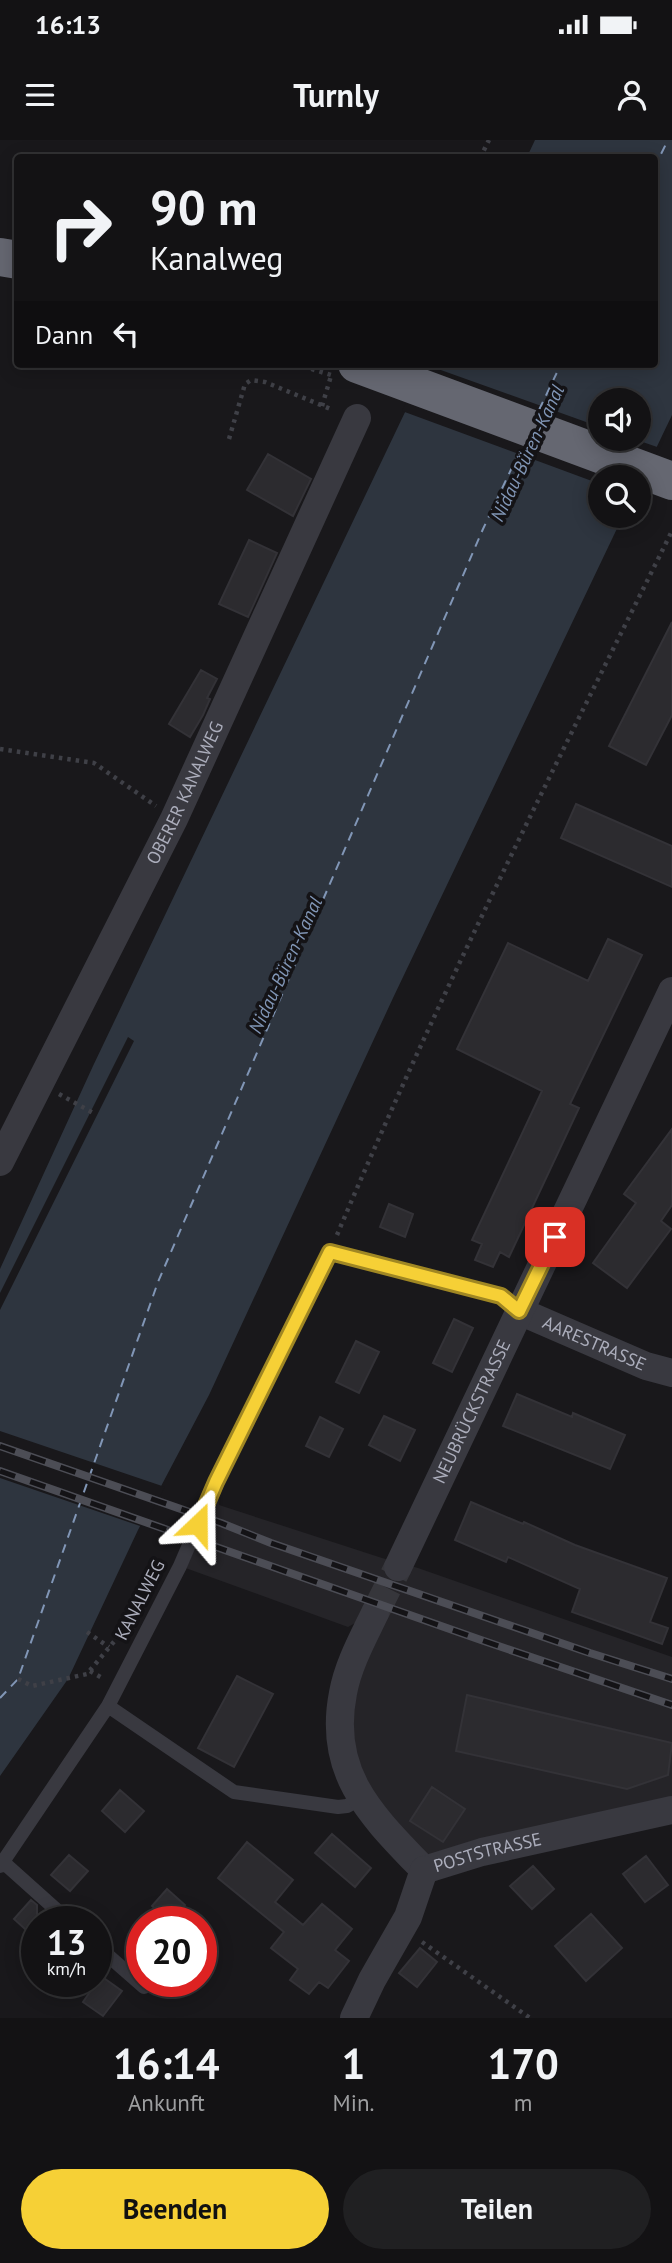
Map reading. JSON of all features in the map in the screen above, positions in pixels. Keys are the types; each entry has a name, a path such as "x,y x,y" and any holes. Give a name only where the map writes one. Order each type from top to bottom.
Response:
{"highway":[{"path":"340,374 672,481"}],"street":[{"name":"OBERER KANALWEG","path":"0,1162 174,819 357,418"},
{"name":"NEUBRÜCKSTRASSE","path":"398,1567 672,991"},
{"name":"AARESTRASSE","path":"519,1311 646,1366 672,1373"},
{"path":"375,1612 346,1682 340,1717 343,1759 360,1799 375,1819 424,1870"},
{"name":"POSTSTRASSE","path":"354,2018 408,1917 424,1870 482,1852 672,1810"}],"lane":[{"path":"330,1252 501,1296 519,1311"},
{"name":"KANALWEG","path":"2,1864 108,1706 180,1566 216,1482 330,1252"},
{"path":"108,1706 234,1792 338,1807 347,1806 360,1799"},
{"path":"2,1864 51,1906"},
{"path":"112,1959 126,1971"}],"path":[{"path":"313,368 340,374 322,406"},
{"path":"229,439 245,384 251,380 265,382 357,418"},
{"path":"330,1252 383,1126 503,868 672,531"},
{"path":"0,749 94,763 174,819"},
{"path":"62,1096 95,1114"},
{"path":"18,1679 32,1686 85,1675 152,1595 162,1597"},
{"path":"87,1632 109,1647"},
{"path":"417,1939 530,2018"}],"shaded area":[{"path":"216,1482 219,1505 418,1568 672,1657 672,1810 424,1870 343,1759 373,1613 348,1627 180,1566"}],"water":[{"name":"Nidau-Büren-Kanal","path":"535,140 672,140 672,415 648,465 588,465 588,528 617,528 393,998 209,1395 138,1530 68,1679 0,1776 0,1269 93,1066 426,368 658,368 658,154 528,154"}],"pier":[{"path":"422,368 435,368 588,423 588,451 651,451 651,445 660,448 651,466 588,465 588,480 402,411"},
{"path":"128,1037 134,1041 0,1310 0,1293"},
{"path":"0,1431 165,1487 143,1527 0,1478"}],"building":[{"path":"268,454 311,479 293,516 247,490"},
{"path":"249,540 277,553 248,617 219,604"},
{"path":"672,622 672,715 646,765 609,746"},
{"path":"201,670 217,679 207,698 210,699 203,715 190,737 169,724"},
{"path":"576,804 672,846 672,887 561,838"},
{"path":"608,939 642,955 570,1104 579,1108 509,1257 500,1252 493,1267 475,1260 482,1244 472,1240 542,1091 457,1049 508,943 588,981"},
{"path":"672,1129 672,1205 661,1221 671,1229 627,1288 593,1263 636,1203 624,1194"},
{"path":"389,1204 413,1214 405,1237 380,1227"},
{"path":"454,1319 473,1328 452,1372 433,1363"},
{"path":"356,1341 379,1352 359,1393 336,1382"},
{"path":"517,1394 572,1417 573,1413 625,1435 610,1469 503,1426"},
{"path":"384,1416 415,1430 400,1461 369,1445"},
{"path":"320,1417 343,1429 329,1457 306,1446"},
{"path":"471,1502 575,1545 667,1578 650,1622 668,1628 662,1644 572,1612 580,1589 508,1557 506,1562 455,1540"},
{"path":"237,1676 273,1694 234,1767 198,1748"},
{"path":"467,1695 672,1743 668,1775 627,1789 456,1751"},
{"path":"432,1787 465,1809 443,1842 410,1821"},
{"path":"120,1790 144,1811 125,1832 102,1811"},
{"path":"332,1834 371,1868 355,1887 315,1853"},
{"path":"247,1842 293,1880 275,1902 303,1925 322,1904 352,1929 335,1950 349,1961 328,1988 319,1982 309,1994 290,1980 298,1969 271,1948 284,1932 218,1878"},
{"path":"69,1855 88,1871 70,1891 51,1875"},
{"path":"646,1856 668,1885 645,1902 623,1874"},
{"path":"533,1866 554,1889 532,1909 510,1886"},
{"path":"167,1889 185,1905 184,1906 152,1906"},
{"path":"31,1900 37,1905 37,1906 26,1906"},
{"path":"21,1911 21,1925 14,1919"},
{"path":"591,1914 622,1948 586,1981 555,1946"},
{"path":"420,1948 437,1962 417,1987 399,1973"},
{"path":"112,1984 122,1991 103,2016 83,2002 86,1997 112,1997"}],"ferry route":[{"path":"658,160 668,140"},
{"path":"539,410 559,368"},
{"path":"0,1698 18,1679 158,1282 483,529 523,444"}],"tunnel":[{"path":"375,1613 398,1567"}],"railway":[{"path":"0,1446 271,1543 672,1679"},
{"path":"0,1471 672,1705"}],"route":[{"path":"198,1524 216,1482 330,1252 501,1296 519,1311 555,1237"}]}
